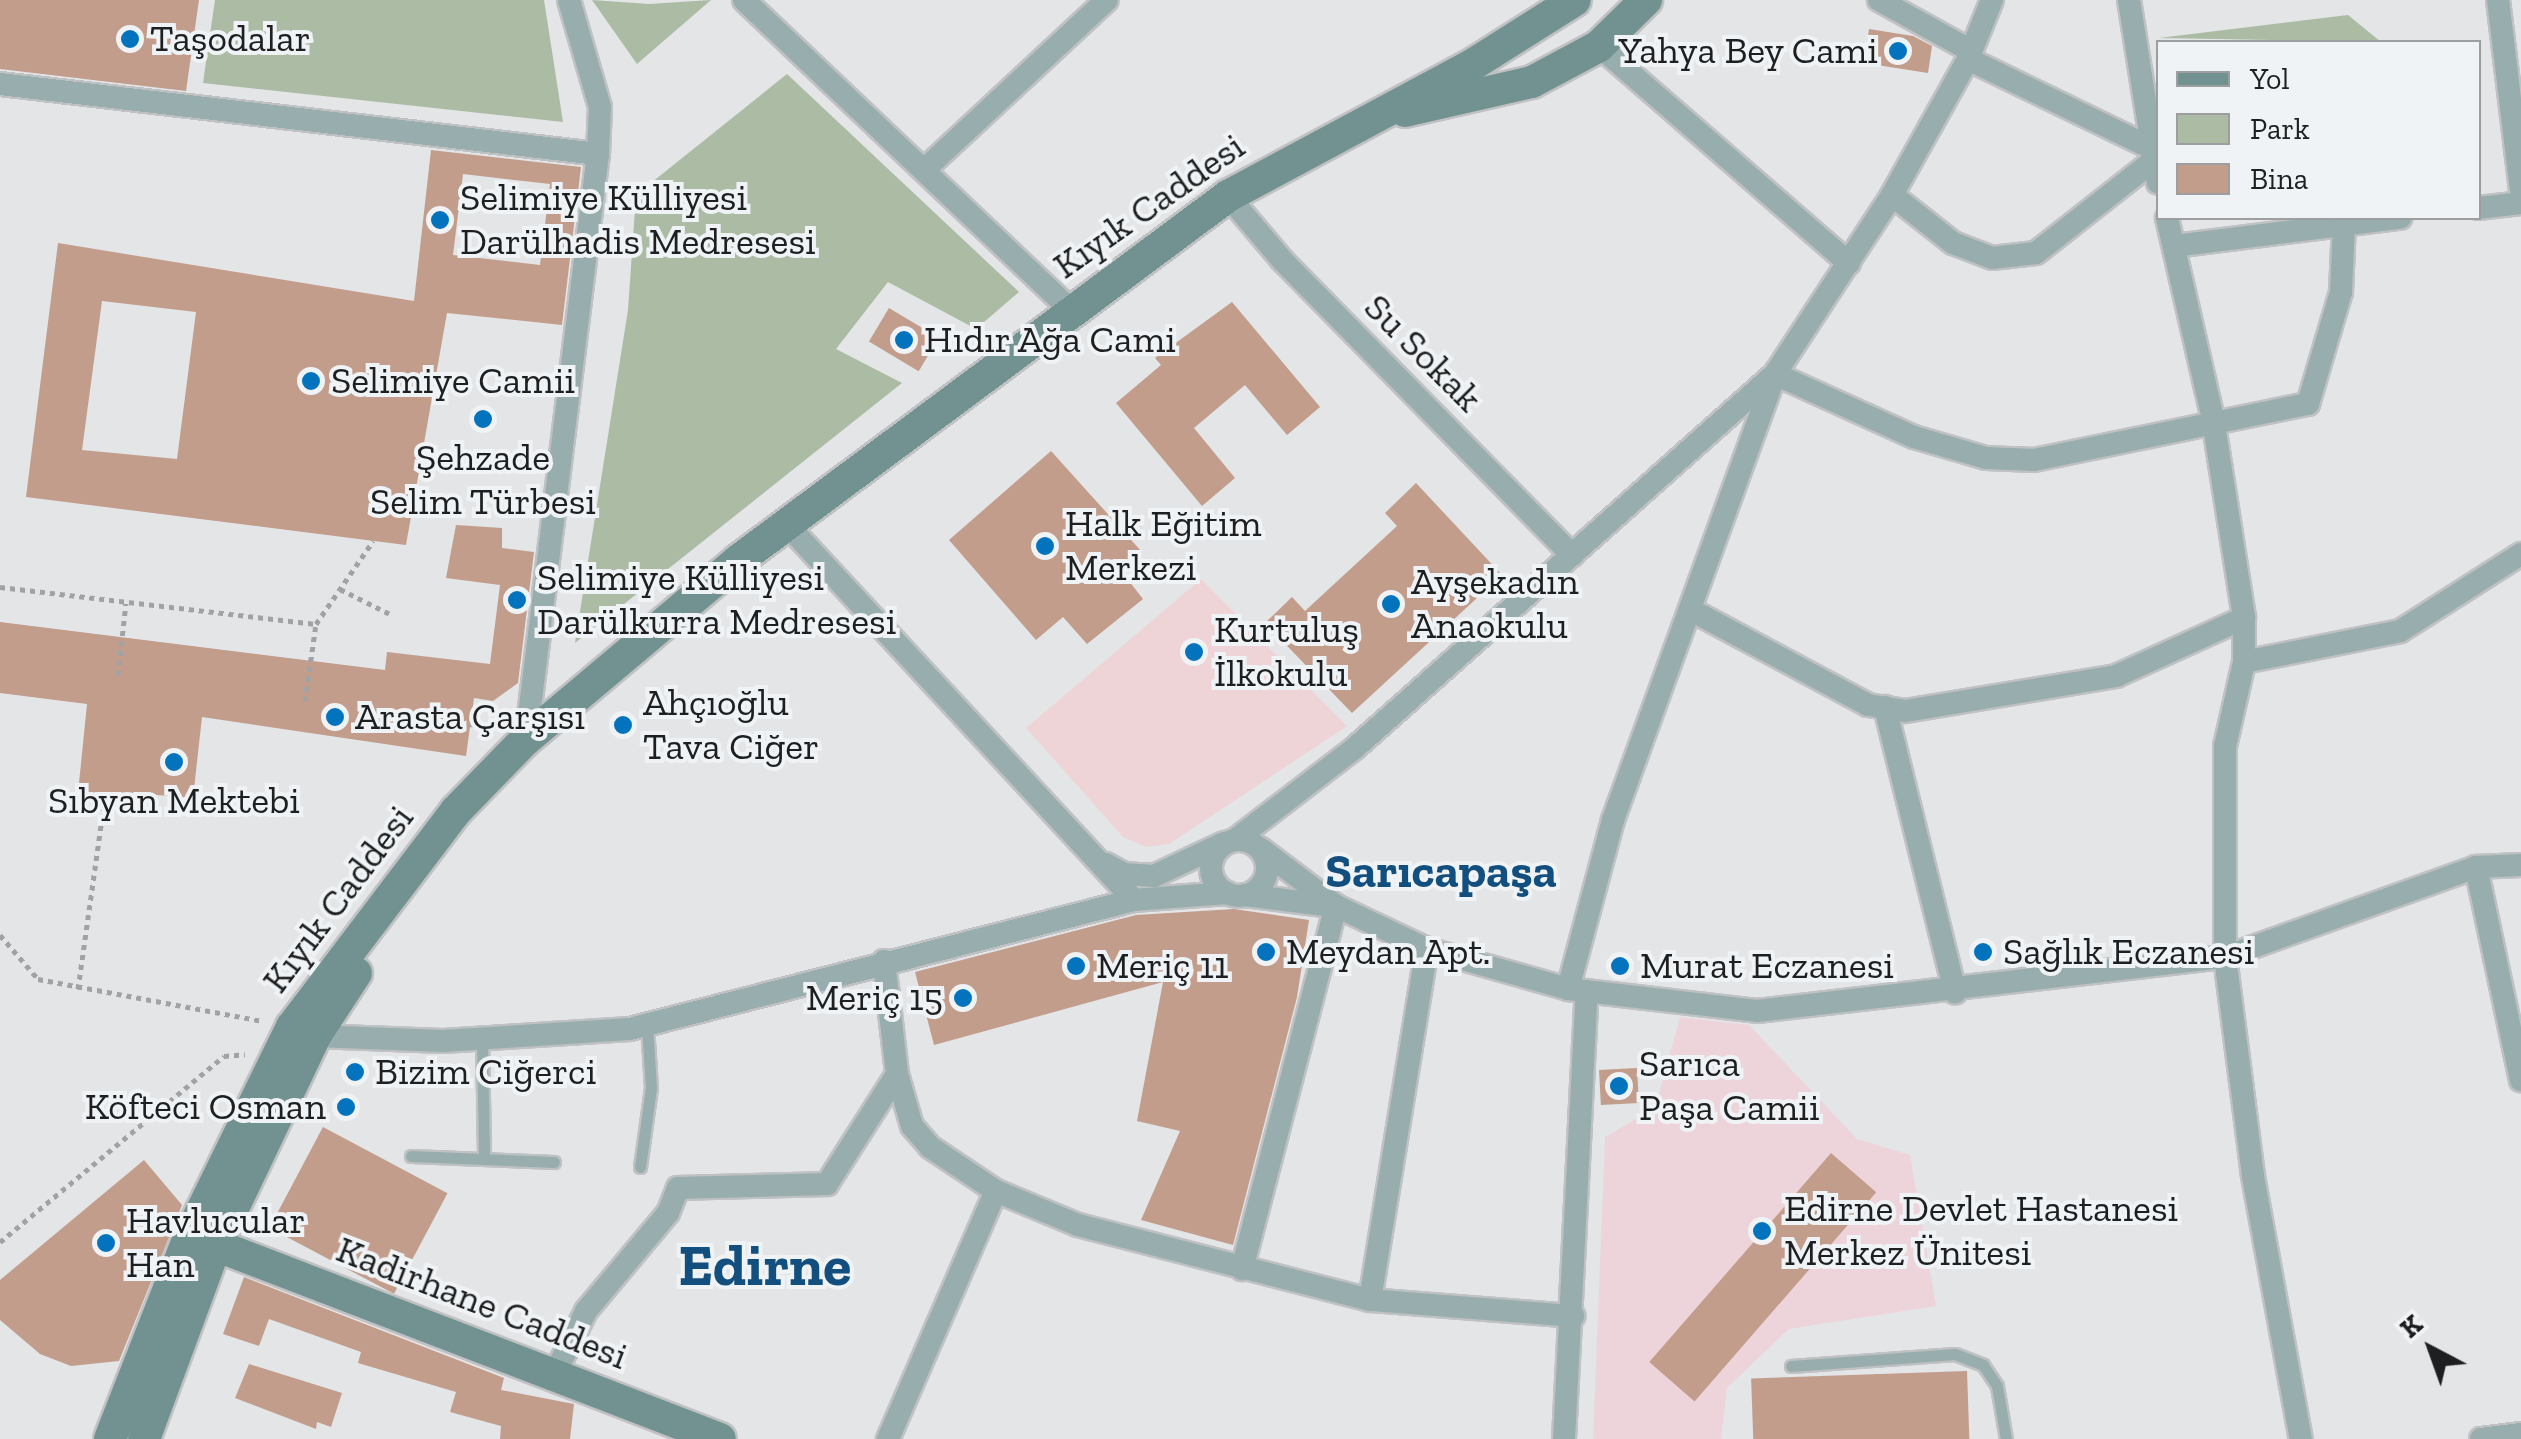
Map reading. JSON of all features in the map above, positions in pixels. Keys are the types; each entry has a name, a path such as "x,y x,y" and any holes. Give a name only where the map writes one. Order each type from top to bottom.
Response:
{"main road":[{"name":"Kıyık Caddesi","path":"1376,116 1532,82 1598,46 1646,0"},
{"name":"Kıyık Caddesi","path":"110,1439 304,1031 456,811 526,740 630,646 790,528 1070,309 1228,196 1376,116 1564,4"},
{"name":"Kıyık Caddesi","path":"144,1439 203,1240 272,1062 304,1031 458,837 508,783 770,557 790,528"},
{"name":"Kadirhane Caddesi","path":"203,1240 720,1439"}],"street":[{"path":"526,740 598,154 600,108 569,0"},
{"path":"925,169 1107,0"},
{"path":"1879,0 2154,164"},
{"path":"1564,1439 1573,1316 1577,990 1612,820 1775,374 1892,195 1970,55 1992,0"},
{"path":"2129,0 2154,164"},
{"path":"2498,0 2521,189"},
{"path":"757,4 1070,309"},
{"path":"1598,46 1849,263"},
{"path":"0,84 598,154"},
{"path":"1892,195 1953,243 1992,258 2036,253 2154,164"},
{"name":"Su Sokak","path":"1228,196 1282,260 1572,555"},
{"path":"2481,208 2521,204"},
{"path":"2168,220 2213,419 2244,618 2244,662 2225,746 2226,958 2252,1176 2301,1439"},
{"path":"2174,246 2381,220"},
{"path":"1775,374 1914,437 1986,458 2034,460 2213,419 2308,404 2341,292 2344,224"},
{"path":"1236,894 1210,872 1214,854 1356,747 1775,374"},
{"path":"790,528 1134,900"},
{"path":"2244,662 2400,632 2521,554"},
{"path":"1691,610 1868,704 1906,711 2116,676 2244,618"},
{"path":"1885,707 1955,994"},
{"path":"1098,860 1124,874 1154,876 1231,841 1260,849 1336,906 1426,949 1577,990 1756,1012 1955,994 2226,958 2476,866 2521,866"},
{"path":"1236,894 1266,877 1260,849"},
{"path":"2476,866 2521,1080"},
{"path":"304,1031 482,1039 647,1025 1134,900 1236,894 1336,906"},
{"path":"1242,1268 1336,906"},
{"path":"1370,1300 1426,949"},
{"path":"884,962 896,1074 912,1126 930,1147 996,1191 1078,1225 1370,1300 1573,1316"},
{"path":"555,1373 586,1311 668,1213 678,1188 826,1184 896,1074"},
{"path":"888,1439 996,1191"},
{"path":"2481,1439 2521,1434"}],"lane":[{"path":"640,1167 651,1088 647,1025"},
{"path":"482,1039 484,1158"},
{"path":"412,1156 554,1162"},
{"path":"1791,1366 1954,1354 1982,1365 1996,1386 2006,1439"}],"path":[{"path":"305,701 316,624 374,541"},
{"path":"0,587 316,624"},
{"path":"340,589 392,615"},
{"path":"118,675 126,602"},
{"path":"78,989 106,796"},
{"path":"0,935 38,980 304,1031"},
{"path":"0,1242 224,1056 272,1062"}],"shaded area":[{"name":"Kurtuluş İlkokulu","path":"1201,579 1347,726 1169,844 1146,847 1123,837 1026,728"},
{"name":"Edirne Devlet Hastanesi Merkez Ünitesi","path":"1680,1017 1749,1025 1857,1139 1910,1155 1936,1306 1789,1329 1727,1388 1721,1439 1593,1439 1605,1137 1655,1108"}],"green space":[{"path":"215,0 544,0 563,122 203,83"},
{"path":"592,0 649,4 711,0 637,64"},
{"path":"2348,15 2379,40 2270,40 2159,38"},
{"path":"787,74 1019,292 976,329 888,282 836,349 902,383 575,643 628,310 636,195"}],"building":[{"name":"Taşodalar","path":"0,0 199,0 186,91 0,69"},
{"name":"Yahya Bey Cami","path":"1869,29 1913,36 1932,46 1928,73 1864,63"},
{"name":"Selimiye Camii","path":"431,150 581,167 562,325 447,313 406,545 26,497 58,243 414,301","holes":["463,174 550,184 540,265 453,255","102,301 196,312 177,459 82,450"]},
{"path":"1232,302 1320,407 1287,435 1245,385 1194,428 1235,478 1202,506 1116,403 1161,365 1155,358"},
{"name":"Hıdır Ağa Cami","path":"889,308 939,338 919,371 869,341"},
{"name":"Halk Eğitim Merkezi","path":"1051,451 1142,552 1122,572 1143,599 1087,644 1063,617 1036,640 949,540"},
{"name":"Ayşekadın Anaokulu","path":"1416,483 1502,575 1352,713 1265,623 1292,597 1305,611 1397,526 1385,513"},
{"name":"Arasta Çarşısı","path":"456,525 502,528 502,548 534,552 518,683 493,701 474,698 466,756 202,717 193,798 145,794 145,802 78,793 87,704 0,693 0,622 385,670 387,652 490,664 500,585 446,578"},
{"path":"1234,909 1309,920 1297,997 1233,1245 1141,1220 1180,1131 1137,1121 1163,982 934,1045 915,972 1136,915"},
{"name":"Sarıca Paşa Camii","path":"1637,1068 1639,1103 1601,1105 1599,1070"},
{"path":"323,1127 447,1193 394,1294 269,1228"},
{"path":"1831,1153 1876,1192 1695,1401 1649,1362"},
{"name":"Havlucular Han","path":"144,1160 182,1205 119,1361 71,1366 40,1354 0,1320 0,1280"},
{"path":"244,1277 504,1378 501,1390 574,1404 570,1439 500,1439 501,1426 450,1412 456,1392 358,1363 361,1352 269,1319 259,1346 223,1334"},
{"path":"249,1364 342,1393 331,1427 317,1422 316,1429 235,1398"},
{"path":"1967,1371 1969,1439 1753,1439 1751,1379"}],"place":[{"name":"Taşodalar","path":"130,39"},
{"name":"Yahya Bey Cami","path":"1898,51"},
{"name":"Selimiye Külliyesi Darülhadis Medresesi","path":"440,220"},
{"name":"Hıdır Ağa Cami","path":"904,340"},
{"name":"Selimiye Camii","path":"311,381"},
{"name":"Şehzade Selim Türbesi","path":"483,419"},
{"name":"Halk Eğitim Merkezi","path":"1045,546"},
{"name":"Selimiye Külliyesi Darülkurra Medresesi","path":"517,600"},
{"name":"Ayşekadın Anaokulu","path":"1391,604"},
{"name":"Kurtuluş İlkokulu","path":"1194,652"},
{"name":"Arasta Çarşısı","path":"335,717"},
{"name":"Ahçıoğlu Tava Ciğer","path":"623,725"},
{"name":"Sıbyan Mektebi","path":"174,762"},
{"name":"Meydan Apt.","path":"1266,952"},
{"name":"Sağlık Eczanesi","path":"1983,952"},
{"name":"Meriç 11","path":"1076,966"},
{"name":"Murat Eczanesi","path":"1620,966"},
{"name":"Meriç 15","path":"963,998"},
{"name":"Bizim Ciğerci","path":"355,1072"},
{"name":"Sarıca Paşa Camii","path":"1619,1086"},
{"name":"Köfteci Osman","path":"346,1107"},
{"name":"Edirne Devlet Hastanesi Merkez Ünitesi","path":"1762,1231"},
{"name":"Havlucular Han","path":"106,1243"}],"district":[{"name":"Sarıcapaşa","path":"1441,871"},
{"name":"Edirne","path":"765,1265"}]}
